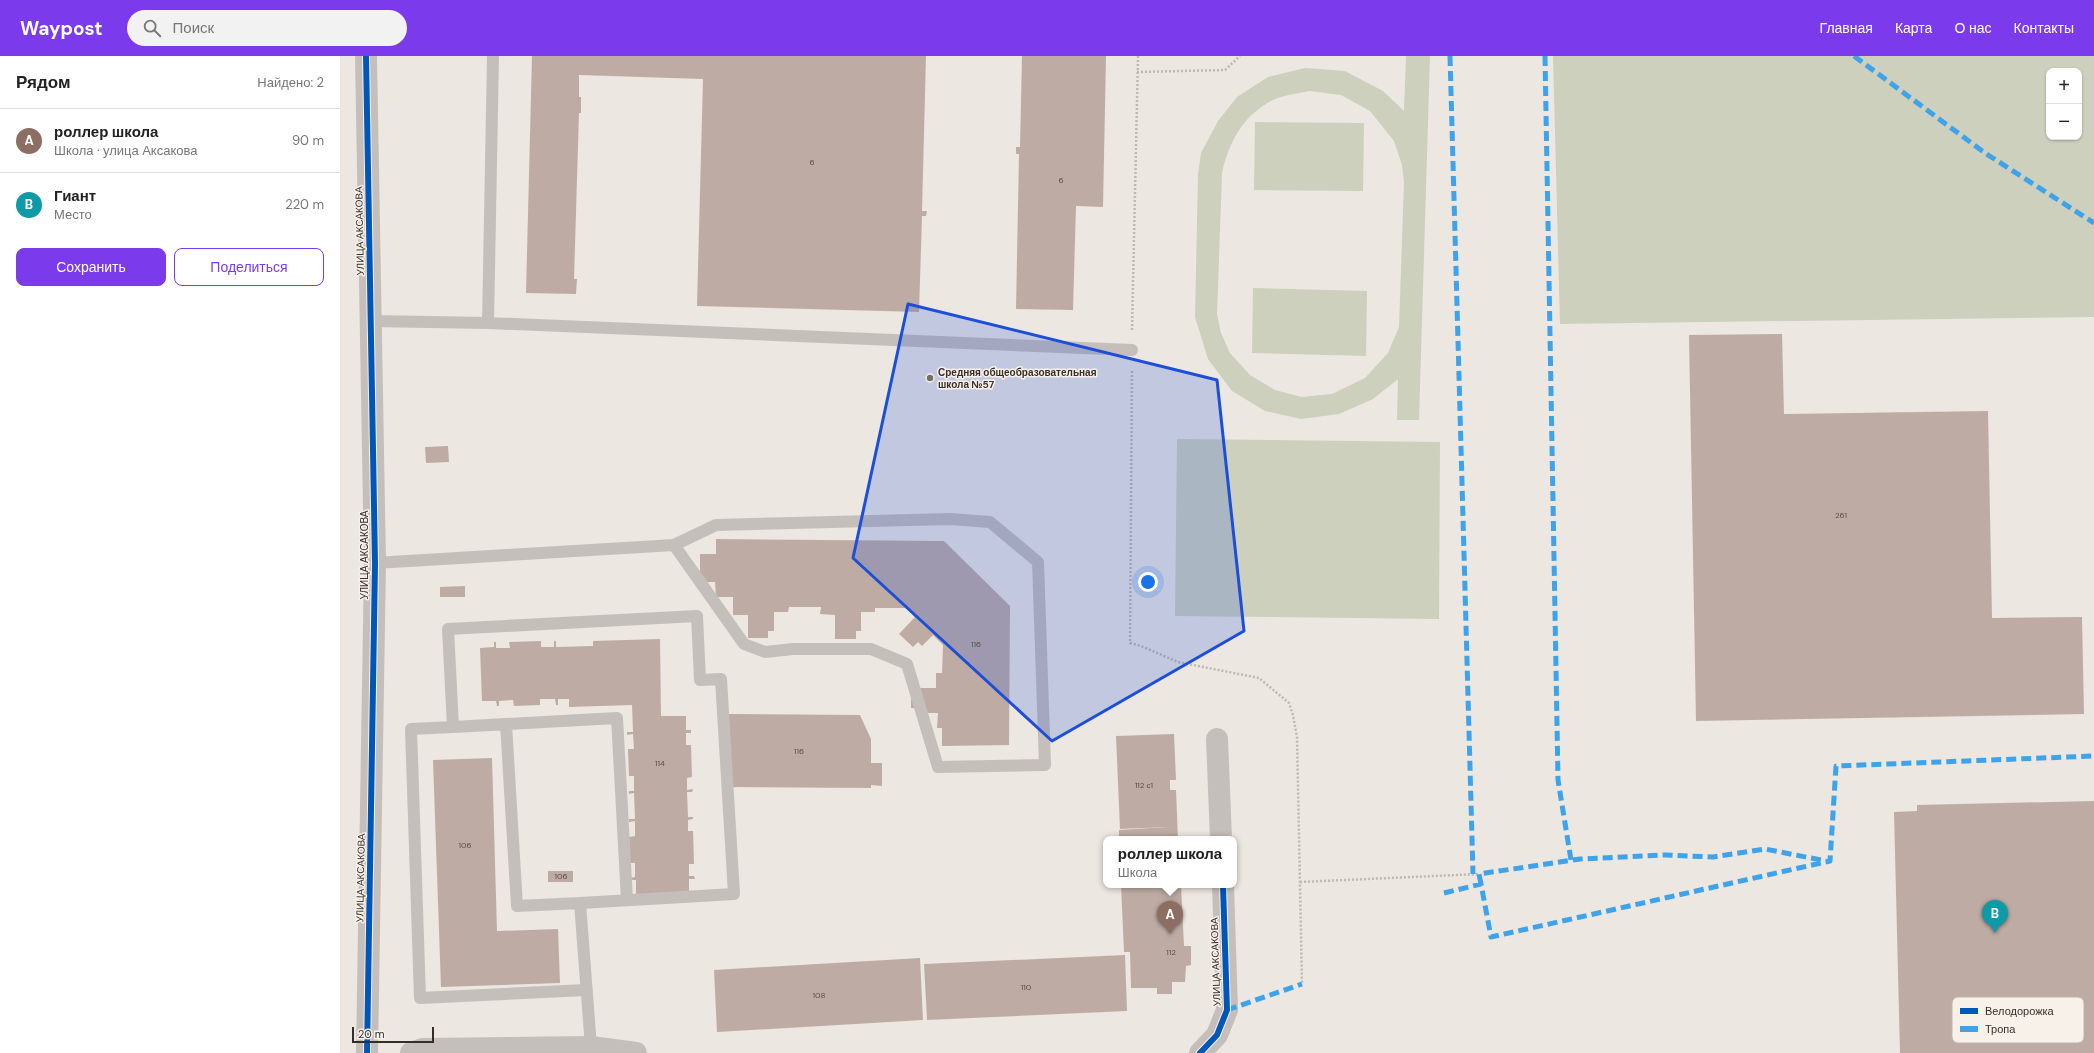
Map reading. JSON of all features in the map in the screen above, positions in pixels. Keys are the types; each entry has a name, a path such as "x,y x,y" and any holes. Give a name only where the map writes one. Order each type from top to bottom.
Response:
{"street":[{"name":"УЛИЦА АКСАКОВА","path":"366,56 375,563 367,1053"},
{"path":"1217,739 1221,836"},
{"name":"УЛИЦА АКСАКОВА","path":"1200,1053 1217,1035 1227,1010 1223,888"},
{"path":"411,1053 423,1049 591,1048 636,1053"}],"lane":[{"path":"488,323 493,56"},
{"path":"371,321 488,323 1132,350"},
{"path":"375,563 674,545 716,525 950,519 990,522 1038,562 1045,765 938,768 906,664 871,649 793,649 765,652 744,644 674,545"},
{"path":"453,727 448,630 697,616 700,680 721,679 734,894 517,906 506,724"},
{"path":"585,990 420,998 411,729 616,718 627,900"},
{"path":"580,903 585,990 591,1048"}],"path":[{"path":"1138,56 1132,350 1130,643 1141,646 1178,662 1259,678 1289,703 1297,737 1302,984"},
{"path":"1137,72 1225,70 1240,56"},
{"path":"1300,882 1478,874"}],"highlighted area":[{"path":"908,304 1217,380 1244,631 1052,741 853,558"}],"green space":[{"path":"1406,56 1430,56 1419,420 1397,420 1398,379 1373,399 1339,414 1301,419 1265,411 1232,391 1208,359 1195,317 1198,174 1201,153 1218,121 1237,97 1268,77 1305,68 1345,71 1383,91 1404,111","holes":["1309,91 1341,95 1370,111 1394,141 1402,165 1404,182 1399,327 1388,353 1365,378 1332,394 1302,397 1275,390 1250,375 1230,353 1221,333 1217,314 1222,173 1233,140 1253,113 1262,106 1281,97"]},
{"path":"1553,56 2094,56 2094,317 1560,324"},
{"path":"1255,122 1364,123 1363,191 1254,190"},
{"path":"1253,288 1367,291 1366,356 1252,353"},
{"path":"1177,439 1440,442 1439,619 1175,616"}],"building":[{"path":"532,56 926,56 922,211 927,211 926,216 922,216 919,312 697,306 703,79 579,75 581,113 579,113 574,279 577,279 576,294 526,293"},
{"path":"1022,56 1106,56 1103,207 1076,206 1073,310 1016,309 1019,154 1016,154 1016,147 1020,147"},
{"path":"1782,334 1784,414 1988,411 1992,618 2082,617 2084,714 1696,721 1689,335"},
{"path":"448,446 449,462 426,463 425,447"},
{"path":"716,539 944,541 1010,606 1009,745 942,746 942,728 937,728 938,713 918,713 918,708 911,708 911,688 936,688 936,673 942,673 943,645 933,635 922,646 918,642 913,647 899,634 915,617 906,608 875,608 875,612 861,612 861,631 856,631 856,639 835,639 835,615 820,614 821,607 789,607 788,612 774,612 774,631 768,631 768,638 748,638 748,615 733,615 733,597 716,597 715,582 700,582 700,554 716,554"},
{"path":"465,586 465,597 440,597 440,587"},
{"path":"660,639 661,716 686,716 686,730 691,730 691,733 686,733 686,745 691,745 692,777 687,778 687,790 693,789 692,792 687,792 688,817 693,817 693,819 688,820 688,831 693,831 694,864 689,864 689,876 694,876 695,879 689,879 689,893 636,895 636,880 630,880 630,878 635,877 635,863 630,863 629,837 635,836 635,821 629,822 629,819 635,819 634,793 629,794 629,791 634,791 634,776 629,776 628,749 634,749 633,734 627,735 627,732 633,732 632,705 569,707 569,699 558,699 558,705 556,705 555,699 540,699 540,705 514,706 513,700 499,701 499,706 497,706 496,701 482,701 480,648 494,647 494,642 496,642 496,648 510,648 509,642 541,641 541,647 554,647 554,641 556,641 556,647 593,646 593,641"},
{"path":"728,714 860,715 871,739 871,763 882,763 882,786 871,785 871,788 727,787"},
{"path":"1174,734 1176,780 1170,780 1170,790 1176,790 1178,836 1119,836 1119,830 1168,827 1120,829 1116,736"},
{"path":"492,758 497,931 558,929 560,983 441,987 433,760"},
{"path":"2094,801 2094,1053 1900,1053 1894,812 1917,811 1917,805"},
{"path":"548,871 573,871 573,882 548,882"},
{"path":"1121,888 1181,888 1184,946 1191,946 1191,965 1186,966 1185,982 1172,982 1172,994 1157,994 1157,988 1131,988 1130,952 1124,952"},
{"path":"1125,955 1127,1011 927,1020 924,964"},
{"path":"920,958 923,1020 717,1032 714,970"}],"marked path":[{"path":"1450,56 1473,874"},
{"path":"1545,56 1558,780 1571,860"},
{"path":"1854,56 1985,153 2094,223"},
{"path":"1444,893 1481,884 1491,937 1830,861 1836,766 2094,756"},
{"path":"1481,884 1479,874 1580,859 1665,855 1713,857 1765,849 1826,861"},
{"path":"1227,1010 1302,984"}],"cycle path":[{"path":"366,56 375,563 367,1053"},
{"path":"1200,1053 1217,1035 1227,1010 1223,888"}],"place":[{"name":"Средняя общеобразовательная школа №57","path":"930,378"},
{"name":"Гиант","path":"1995,933"},
{"name":"роллер школа","path":"1170,934"}]}
